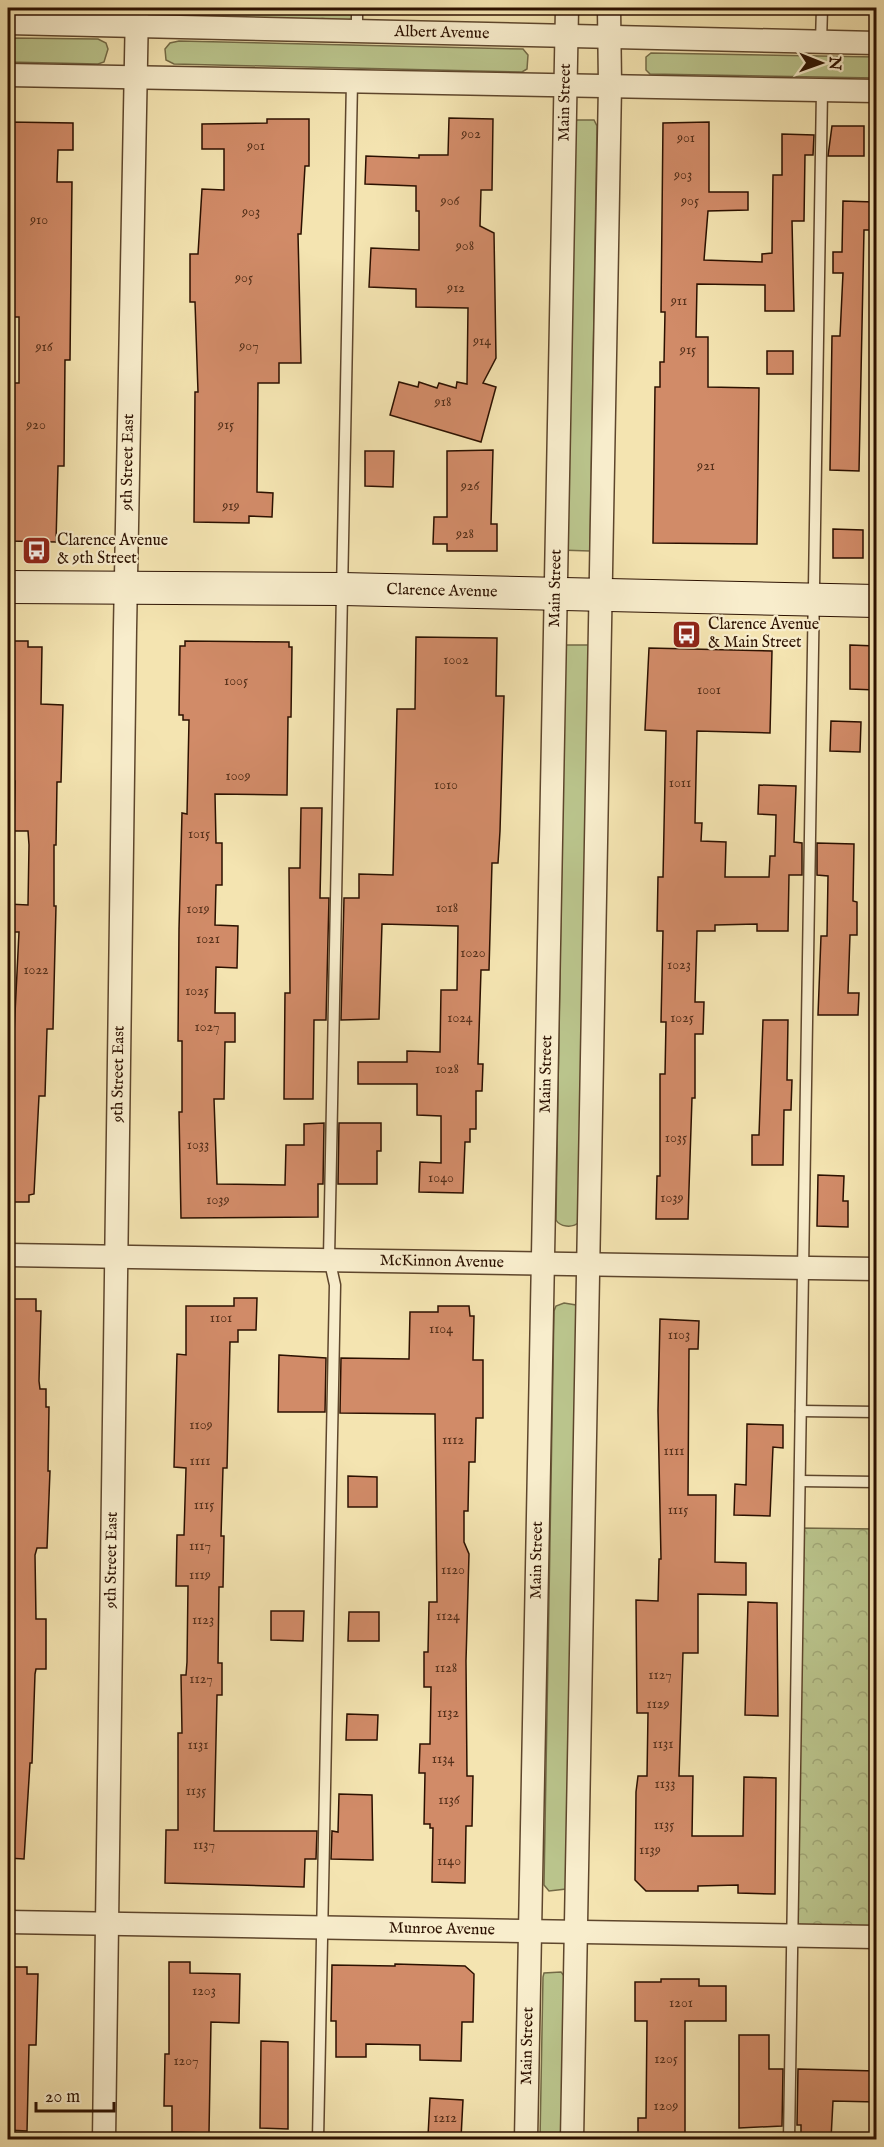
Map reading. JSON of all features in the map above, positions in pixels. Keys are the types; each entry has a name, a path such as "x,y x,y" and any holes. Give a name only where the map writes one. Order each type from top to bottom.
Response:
{"main road":[{"name":"Clarence Avenue","path":"8,586 342,589 876,601"}],"street":[{"name":"Main Street","path":"526,2139 567,8"},
{"path":"572,2139 574,1931 610,85 609,8"},
{"name":"Albert Avenue","path":"8,23 137,17 357,33 876,43"},
{"name":"9th Street East","path":"104,2139 115,1256 137,17"},
{"path":"8,75 876,91"},
{"name":"McKinnon Avenue","path":"8,1255 329,1258 876,1269"},
{"name":"Munroe Avenue","path":"8,1922 876,1937"}],"lane":[{"path":"357,8 357,33"},
{"path":"821,42 822,8"},
{"path":"318,2139 335,1285 329,1258 352,81"},
{"path":"789,2139 805,1268 822,90"},
{"path":"801,1411 876,1412"},
{"path":"800,1481 876,1482"}],"green space":[{"path":"137,8 357,8 357,33 137,26"},
{"path":"8,38 98,39 106,43 108,49 104,62 98,64 8,62"},
{"path":"179,41 523,49 528,55 527,69 522,72 174,64 166,60 165,49 170,43"},
{"path":"651,53 876,57 876,78 650,74 646,70 646,57"},
{"path":"577,120 594,120 597,126 590,551 559,550 573,125"},
{"path":"565,645 592,645 578,1223 569,1226 560,1224 556,1220"},
{"path":"564,1303 576,1305 578,1309 566,1889 549,1891 544,1885 554,1311 556,1306"},
{"path":"799,1528 876,1529 876,1937 792,1935"},
{"path":"561,1972 565,1977 562,2139 540,2140 543,1977 544,1973"}],"building":[{"path":"449,118 493,119 492,190 481,190 480,226 494,233 496,358 483,383 496,387 481,442 390,415 399,382 418,387 419,382 437,388 439,383 456,388 457,382 467,384 468,308 416,307 416,289 369,287 371,248 419,250 419,211 416,211 416,186 365,184 366,156 419,158 419,155 448,155"},
{"path":"267,119 309,119 309,166 305,166 301,234 298,234 301,363 279,363 279,383 258,383 257,492 273,493 272,517 249,516 249,523 194,522 195,392 198,392 195,302 190,302 190,254 198,254 202,189 224,190 224,149 202,149 202,124 267,123"},
{"path":"8,122 73,123 73,150 58,150 57,182 72,182 70,360 65,360 64,466 58,466 56,542 8,541 8,383 19,383 19,317 8,317"},
{"path":"709,122 709,192 748,192 748,210 708,211 704,260 762,262 762,254 772,253 773,175 782,175 782,134 814,135 813,155 805,155 804,221 792,221 794,311 765,311 765,285 697,284 696,337 708,337 708,387 759,388 757,544 653,543 655,387 660,387 660,362 664,362 665,312 661,312 663,123"},
{"path":"832,126 864,126 864,156 828,156"},
{"path":"843,201 874,202 873,230 864,230 859,471 830,470 832,336 840,336 843,273 833,273 833,252 842,252"},
{"path":"767,351 793,351 793,374 767,374"},
{"path":"493,450 491,524 497,524 497,551 447,551 447,544 433,544 434,517 447,517 447,451"},
{"path":"365,451 394,451 393,487 365,486"},
{"path":"833,529 863,530 863,558 833,558"},
{"path":"416,637 497,638 496,696 504,696 498,863 492,863 489,970 481,970 478,1064 483,1064 482,1091 476,1091 476,1129 470,1129 470,1142 465,1142 463,1193 419,1192 420,1162 441,1163 441,1116 417,1115 417,1084 358,1084 358,1062 407,1062 407,1051 440,1052 441,990 457,990 458,926 382,924 379,1019 341,1020 344,898 359,898 359,874 393,875 397,709 415,709"},
{"path":"8,641 28,641 28,647 42,647 41,704 63,705 61,782 57,782 56,845 54,845 54,906 56,906 53,1029 47,1029 45,1096 39,1096 34,1194 29,1195 29,1202 8,1202 9,1054 13,1054 19,932 8,932 8,904 28,905 29,845 28,831 14,831 15,781 8,781"},
{"path":"185,641 289,642 289,647 292,647 287,795 215,794 216,843 222,843 222,885 216,885 215,925 238,926 237,968 216,967 215,1013 235,1013 235,1042 225,1042 224,1099 214,1099 217,1184 285,1185 286,1145 304,1145 304,1124 324,1123 323,1184 318,1184 318,1217 181,1218 179,1112 182,1112 182,1041 178,1041 179,929 182,813 187,814 189,720 183,720 183,715 179,715 180,646 185,646"},
{"path":"850,645 876,646 876,690 850,689"},
{"path":"649,648 772,651 770,733 697,731 695,823 702,823 701,841 726,842 725,877 769,877 770,856 775,856 776,815 758,814 759,785 796,786 794,842 802,843 802,875 789,875 788,931 757,931 757,924 715,925 715,931 697,931 695,1002 704,1002 703,1034 695,1034 695,1098 692,1098 688,1219 656,1219 657,1176 660,1176 660,1074 665,1074 666,1022 661,1022 663,931 657,931 658,877 663,877 666,731 645,730"},
{"path":"831,721 861,722 860,752 830,751"},
{"path":"301,808 322,808 320,898 329,898 326,1020 314,1020 313,1099 284,1099 285,993 290,993 289,868 300,868"},
{"path":"817,843 854,844 853,901 857,902 857,935 850,935 848,993 859,993 858,1015 818,1015 821,936 827,936 828,876 817,875"},
{"path":"763,1020 788,1020 787,1080 792,1080 791,1110 784,1110 783,1165 752,1165 752,1135 759,1135"},
{"path":"339,1123 381,1123 381,1151 377,1151 377,1184 338,1184"},
{"path":"818,1175 844,1176 843,1201 848,1201 848,1227 817,1226"},
{"path":"234,1298 257,1298 256,1330 238,1330 238,1342 230,1342 227,1468 223,1468 221,1536 224,1536 223,1587 219,1587 218,1663 222,1663 222,1695 217,1695 214,1831 317,1831 316,1859 305,1859 304,1887 165,1883 166,1830 178,1830 178,1733 182,1733 181,1675 186,1675 187,1662 188,1586 176,1586 177,1535 184,1535 186,1468 174,1467 177,1354 186,1355 186,1306 234,1306"},
{"path":"8,1299 36,1299 36,1311 41,1311 39,1381 40,1389 46,1389 46,1407 49,1407 48,1471 50,1471 47,1548 37,1548 35,1555 36,1619 46,1619 46,1669 36,1669 35,1674 32,1763 30,1763 24,1859 8,1858"},
{"path":"438,1306 469,1306 470,1316 474,1316 473,1360 483,1360 483,1418 476,1418 475,1462 469,1462 468,1511 464,1511 464,1542 469,1554 466,1661 467,1776 473,1776 472,1826 466,1826 465,1883 432,1882 433,1828 430,1828 430,1824 424,1824 425,1773 419,1773 420,1744 430,1744 431,1687 424,1687 424,1652 428,1652 429,1602 437,1602 435,1414 340,1413 341,1358 409,1359 410,1312 438,1312"},
{"path":"660,1319 699,1321 698,1349 689,1349 688,1495 716,1495 715,1562 746,1563 746,1595 698,1594 698,1653 683,1653 679,1776 693,1776 692,1836 743,1836 744,1777 776,1778 775,1894 738,1893 738,1885 698,1886 698,1891 646,1891 635,1880 636,1792 638,1776 647,1776 648,1713 637,1713 636,1600 658,1601 659,1559 661,1559 658,1411"},
{"path":"279,1355 326,1358 325,1412 278,1412"},
{"path":"747,1424 783,1425 783,1448 773,1447 770,1516 734,1515 735,1484 746,1485"},
{"path":"348,1476 377,1477 377,1507 348,1507"},
{"path":"748,1602 777,1603 778,1716 745,1715"},
{"path":"271,1611 304,1611 303,1641 271,1640"},
{"path":"349,1612 379,1612 379,1641 348,1641"},
{"path":"347,1714 378,1715 377,1740 346,1740"},
{"path":"339,1794 372,1795 373,1860 331,1859 332,1831 338,1832"},
{"path":"169,1962 190,1962 190,1973 240,1974 239,2023 211,2022 209,2133 172,2132 172,2106 164,2106 165,2054 169,2054"},
{"path":"395,1964 465,1966 474,1974 473,2022 462,2022 461,2061 420,2060 420,2045 366,2044 366,2057 336,2057 336,2021 331,2021 332,1965 395,1966"},
{"path":"8,1967 27,1967 27,1974 38,1974 36,2045 29,2045 27,2131 8,2130"},
{"path":"661,1979 699,1979 699,1986 726,1986 726,2021 685,2021 685,2139 638,2139 638,2118 646,2118 647,2021 635,2021 635,1982 661,1982"},
{"path":"739,2035 769,2035 769,2069 783,2069 782,2126 739,2128"},
{"path":"261,2041 288,2042 288,2129 260,2128"},
{"path":"798,2069 876,2071 876,2102 833,2101 831,2139 801,2139 801,2125 797,2125"},
{"path":"430,2098 463,2100 461,2138 428,2136"}],"place":[{"name":"Clarence Avenue & 9th Street","path":"36,550"},
{"name":"Clarence Avenue & Main Street","path":"687,634"}]}
